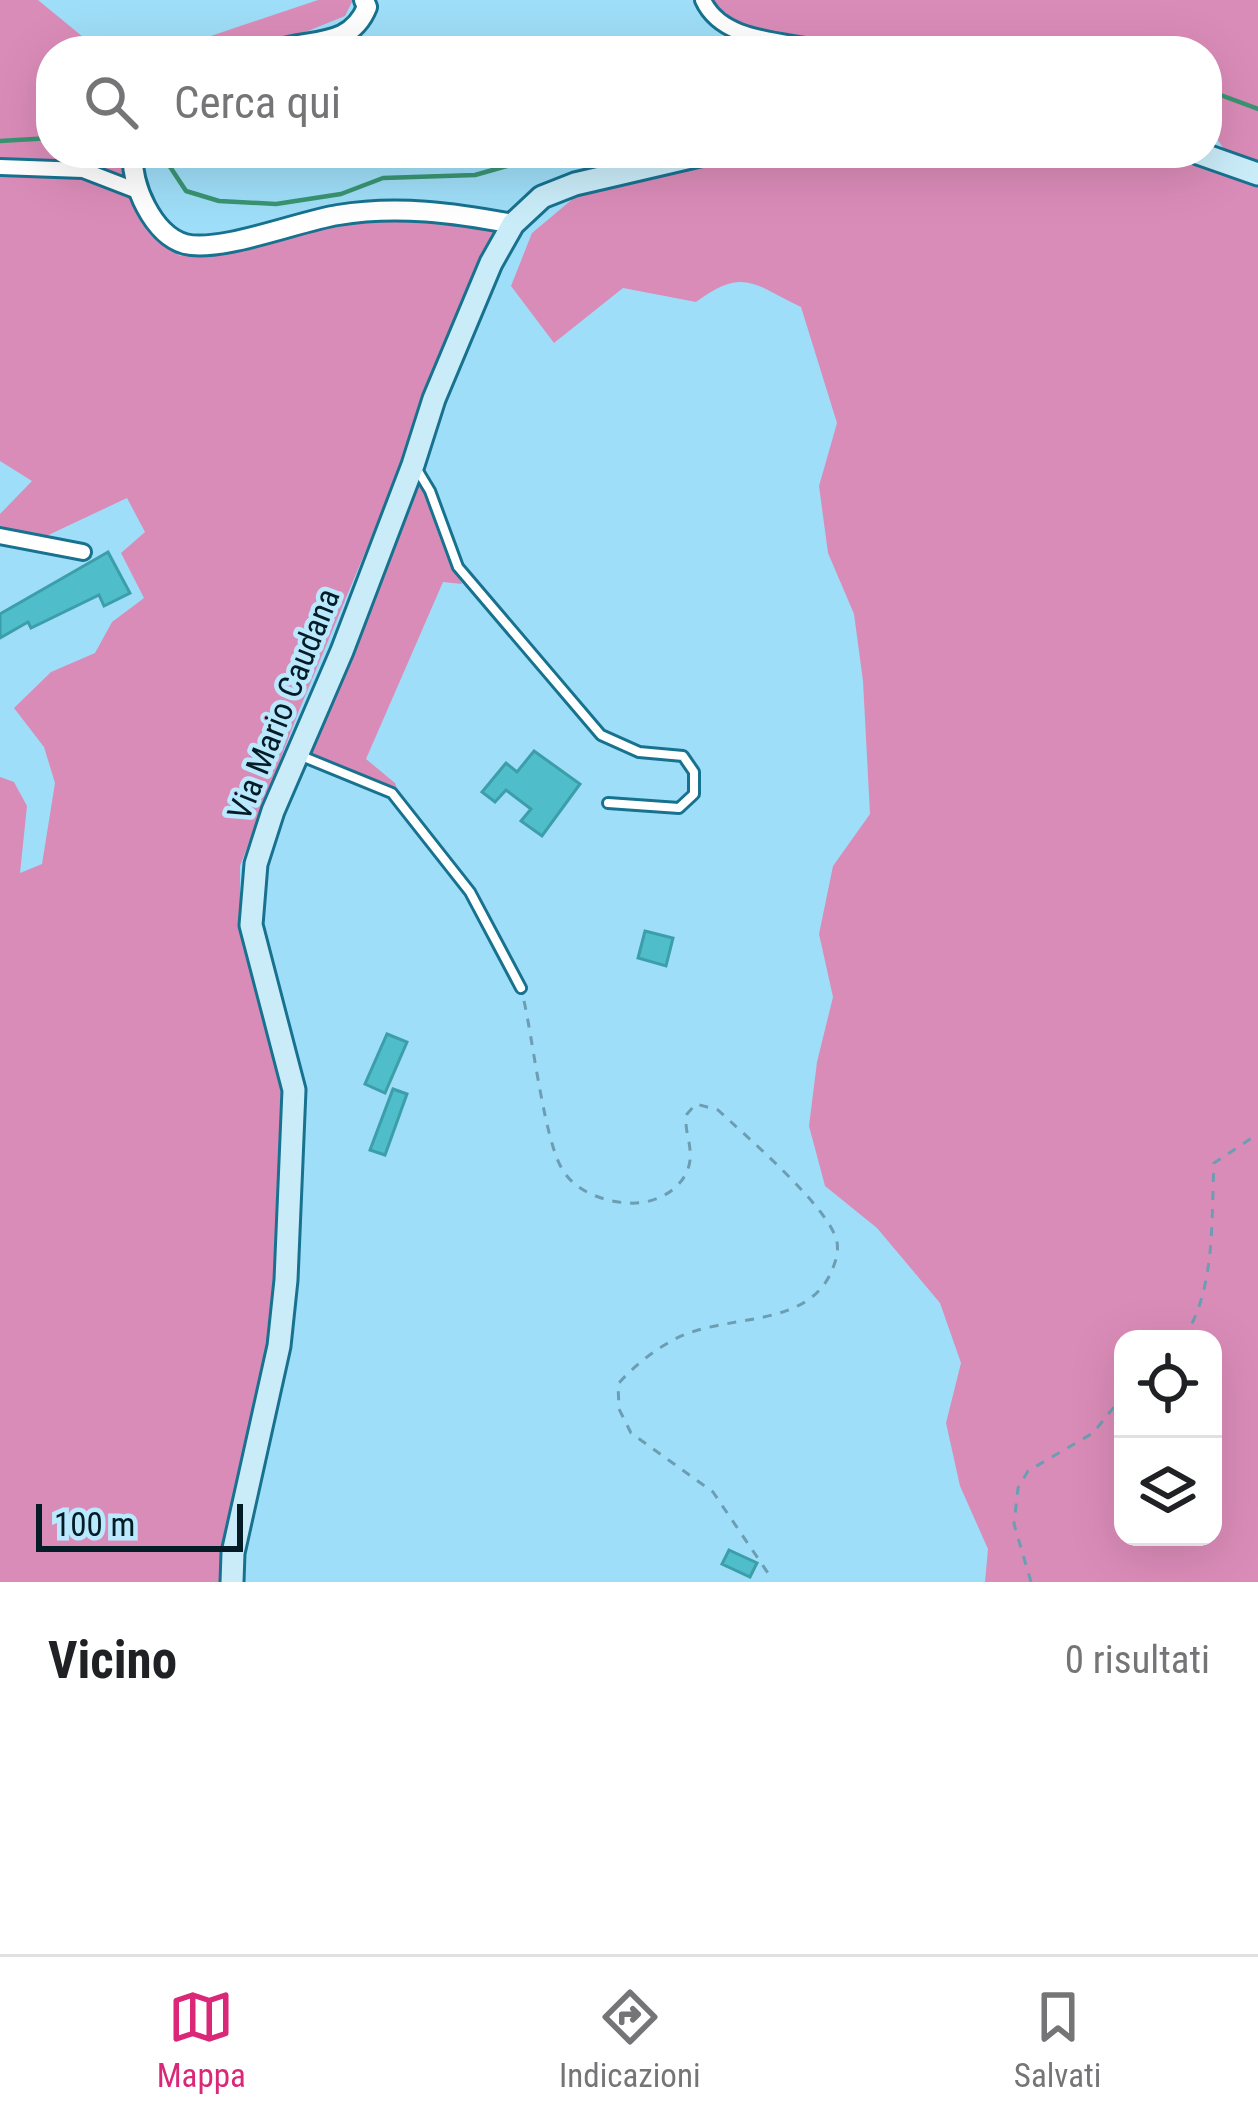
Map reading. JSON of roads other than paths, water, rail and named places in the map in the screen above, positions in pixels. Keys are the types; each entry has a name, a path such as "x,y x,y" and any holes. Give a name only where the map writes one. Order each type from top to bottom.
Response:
{"main road":[{"path":"1222,161 1258,174"},
{"name":"Via Mario Caudana","path":"232,1582 233,1553 279,1346 294,1124 293,1090 251,926 256,864 491,263 513,224 542,196 644,168"}],"street":[{"path":"344,36 360,24 367,7 364,0"},
{"path":"703,0 730,28 751,36"},
{"path":"0,167 83,170 140,192"},
{"path":"136,168 149,212 178,242 204,247 341,214 450,212 513,224"},
{"path":"0,536 82,552"}],"lane":[{"path":"413,465 430,490 458,567 570,701 614,744 683,756 694,772 694,794 679,808 608,803"},
{"path":"297,754 392,794 470,892 521,988"}],"waterway":[{"path":"1222,96 1258,109"},
{"path":"0,141 36,139"},
{"path":"171,168 186,191 219,201 276,204 341,194 383,178 475,175 500,168"}]}
